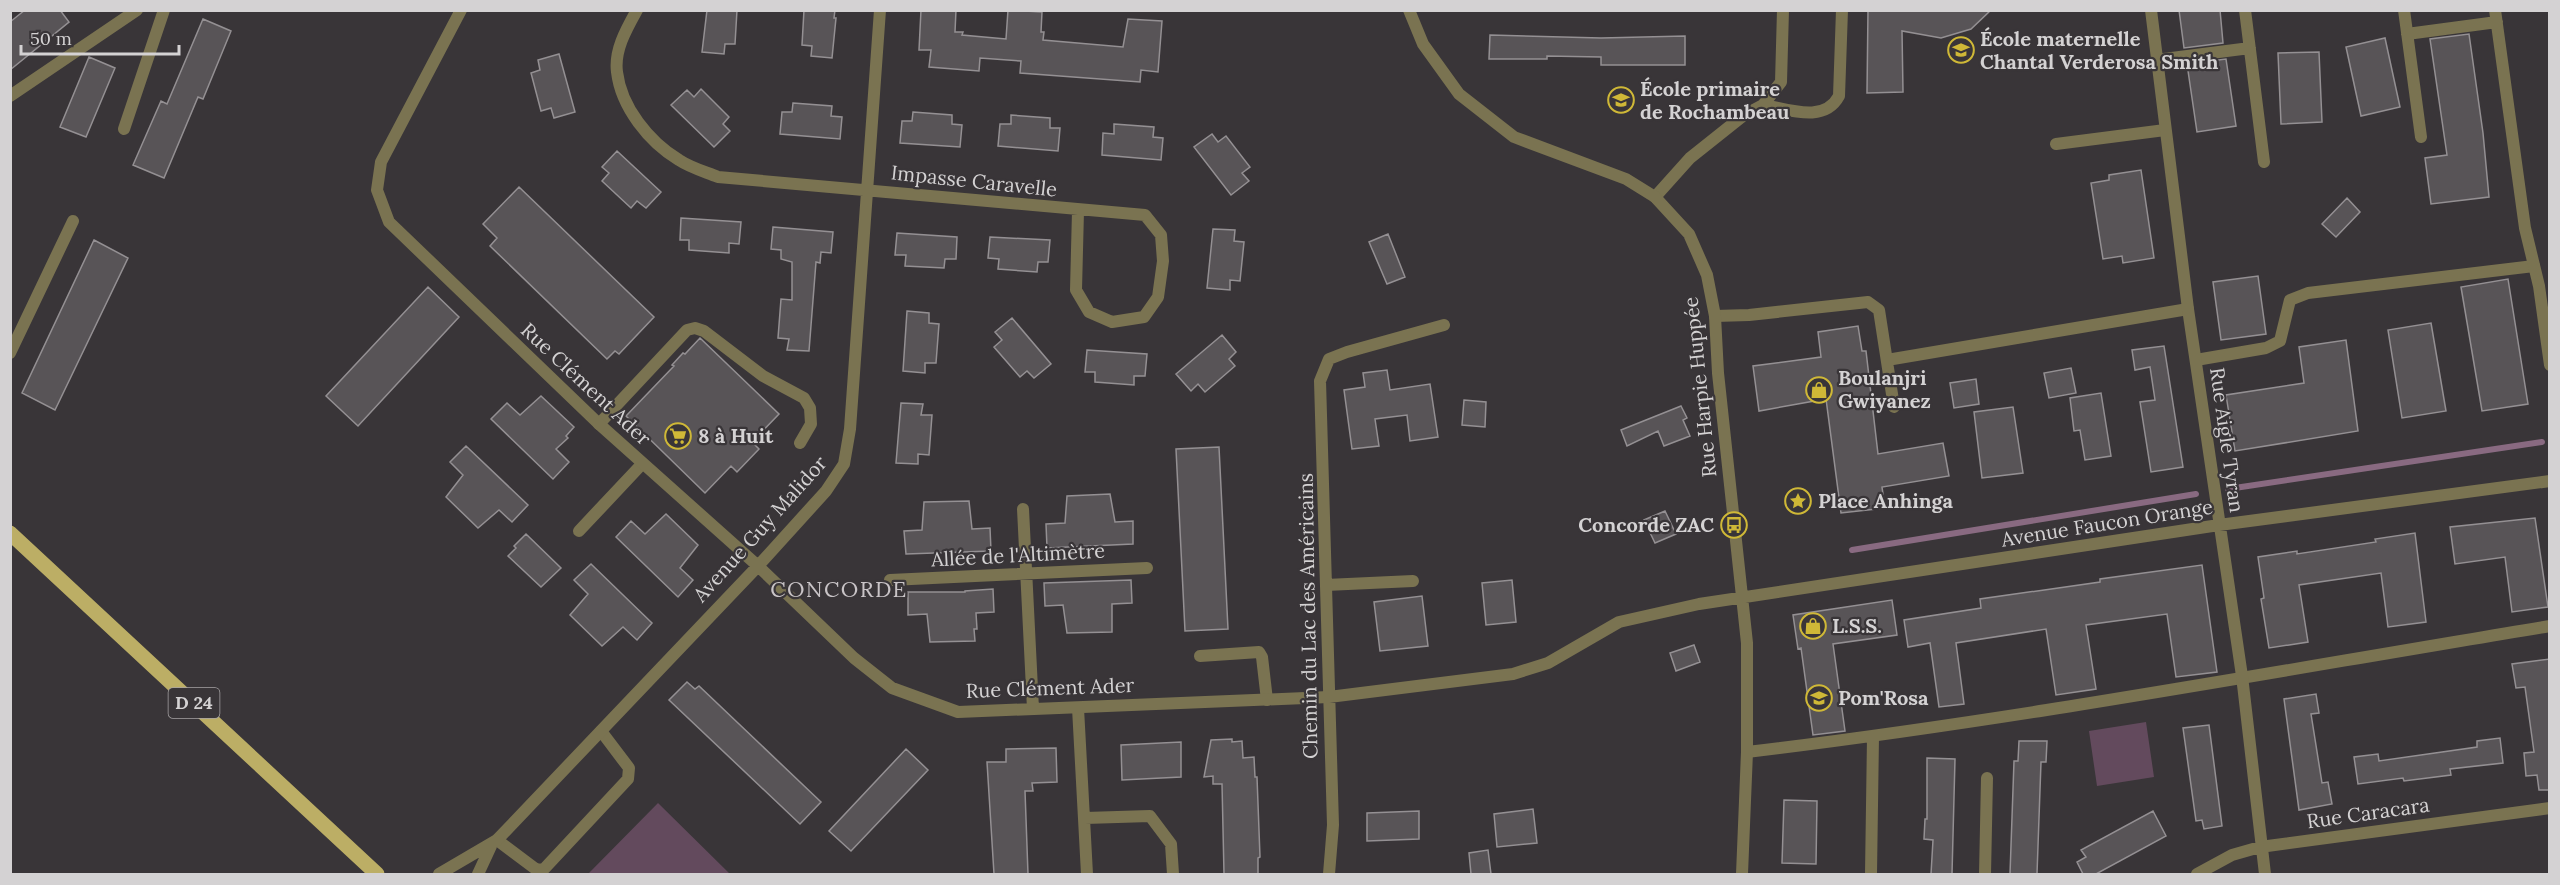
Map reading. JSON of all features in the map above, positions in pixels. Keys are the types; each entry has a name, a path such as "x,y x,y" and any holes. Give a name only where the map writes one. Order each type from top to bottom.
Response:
{"main road":[{"name":"D 24","path":"10,533 377,874"}],"street":[{"path":"10,96 137,10"},
{"path":"124,129 164,10"},
{"name":"Rue Clément Ader","path":"461,10 381,162 377,190 389,222 642,464 758,566 854,658 892,688 958,712 1329,697 1513,674 1548,663 1619,622 1699,604 1743,598"},
{"name":"Impasse Caravelle","path":"637,10 622,38 616,70 625,102 645,132 680,161 718,177 1078,211 1144,215 1161,236 1163,261 1158,297 1144,317 1112,322 1089,312 1076,290 1078,211"},
{"name":"Avenue Guy Malidor","path":"478,874 494,843 758,566 826,490 844,464 850,429 880,10"},
{"name":"Rue Harpie Huppée","path":"1409,10 1423,44 1459,94 1514,137 1626,179 1655,197 1689,234 1707,275 1715,316 1718,373 1743,598 1748,671 1742,874"},
{"path":"1655,197 1690,158 1744,115 1762,105 1781,81 1783,10"},
{"path":"1762,105 1814,114 1827,111 1834,104 1839,96 1842,10"},
{"name":"Rue Aigle Tyran","path":"2151,10 2164,130 2188,309 2242,676 2260,847 2265,874"},
{"path":"2245,10 2264,162"},
{"path":"2404,10 2421,136"},
{"path":"2407,34 2496,16 2524,228 2539,286 2550,365"},
{"path":"2157,60 2250,48"},
{"path":"2056,144 2164,130"},
{"path":"10,353 73,221"},
{"path":"2196,360 2266,348 2280,341 2282,322 2290,300 2308,293 2534,266"},
{"path":"1715,316 1749,315 1868,302 1879,310 1894,407"},
{"path":"1887,360 2188,309"},
{"name":"Chemin du Lac des Américains","path":"1329,874 1333,825 1320,381 1329,359 1444,325"},
{"path":"599,424 687,330 695,328 704,331 730,349 763,376 804,398 810,408 811,424 800,443"},
{"path":"579,531 642,464"},
{"name":"Avenue Faucon Orange","path":"1743,598 2219,525 2550,481"},
{"path":"1023,509 1033,709"},
{"name":"Allée de l'Altimètre","path":"891,580 1147,568"},
{"path":"1326,585 1413,581"},
{"path":"1747,752 1873,737 2550,626"},
{"path":"1200,656 1259,652 1262,657 1267,699"},
{"path":"1078,708 1087,874"},
{"path":"494,843 537,870 544,869 628,779 628,768 601,731"},
{"path":"1871,874 1873,737"},
{"path":"1985,874 1987,778"},
{"name":"Rue Caracara","path":"2197,874 2232,855 2260,847 2550,808"},
{"path":"1085,818 1150,816 1171,844 1173,874"},
{"name":"Avenue Guy Malidor","path":"439,874 494,843"}],"shaded area":[{"path":"2146,722 2154,777 2097,786 2089,731"},
{"path":"658,803 730,874 588,874"}],"building":[{"path":"25,10 60,10 69,22 10,70 10,22"},
{"path":"707,10 737,10 735,44 725,44 724,54 702,52"},
{"path":"804,10 835,10 832,58 811,56 812,46 802,45"},
{"path":"921,10 956,10 955,32 963,32 962,35 1006,39 1008,10 1042,12 1043,40 1123,47 1128,19 1162,21 1158,72 1141,70 1140,82 1020,73 1021,61 980,58 979,71 929,67 931,50 919,50"},
{"path":"1868,10 1991,10 1971,29 1941,38 1902,31 1903,92 1867,93"},
{"path":"2179,10 2220,10 2223,43 2184,48"},
{"path":"203,19 231,31 203,99 198,97 164,178 133,165 161,101 167,104"},
{"path":"2469,34 2483,133 2489,197 2431,204 2425,158 2447,155 2430,39"},
{"path":"1490,35 1601,38 1685,36 1685,65 1601,65 1601,57 1547,56 1547,59 1489,59"},
{"path":"2385,38 2400,107 2361,116 2346,47"},
{"path":"2319,52 2322,122 2281,124 2278,53"},
{"path":"559,54 575,112 554,118 551,108 541,111 531,73 540,70 538,60"},
{"path":"89,57 115,68 86,137 60,127"},
{"path":"2226,59 2236,126 2197,132 2187,64"},
{"path":"701,89 729,117 723,124 730,131 714,147 671,105 687,90 694,97"},
{"path":"793,103 832,106 831,116 842,117 840,139 780,134 782,112 792,112"},
{"path":"913,112 952,115 952,124 962,125 960,147 900,143 902,121 912,121"},
{"path":"1011,115 1050,118 1050,128 1060,128 1058,151 998,146 1000,124 1011,124"},
{"path":"1114,124 1154,127 1153,137 1163,138 1161,160 1102,155 1103,133 1114,134"},
{"path":"1212,134 1218,142 1226,136 1250,167 1242,173 1249,181 1231,195 1194,147"},
{"path":"617,151 661,192 646,208 637,201 631,208 602,181 609,173 602,167"},
{"path":"2141,170 2154,258 2123,263 2122,256 2103,259 2091,183 2109,180 2109,175"},
{"path":"519,187 654,317 619,354 615,351 607,359 490,246 497,238 483,224"},
{"path":"2347,198 2360,212 2336,237 2322,224"},
{"path":"681,218 741,222 739,244 729,243 729,253 689,250 689,240 680,240"},
{"path":"773,227 833,232 831,253 821,252 820,263 816,262 809,351 787,350 789,339 778,338 781,299 792,300 792,262 781,259 781,250 771,249"},
{"path":"1213,229 1235,230 1234,241 1244,242 1240,281 1230,280 1230,290 1207,288"},
{"path":"897,233 957,237 956,259 945,259 944,268 905,266 906,255 895,255"},
{"path":"1388,234 1405,277 1387,284 1369,242"},
{"path":"990,237 1050,240 1048,262 1038,262 1037,272 998,269 999,259 988,258"},
{"path":"94,240 128,258 55,410 22,393"},
{"path":"2258,276 2266,334 2221,340 2213,282"},
{"path":"2508,279 2528,404 2482,411 2461,287"},
{"path":"428,287 459,317 358,426 326,396"},
{"path":"907,311 929,313 929,323 939,324 936,363 925,363 925,373 903,371"},
{"path":"1012,318 1051,364 1034,378 1027,371 1020,377 994,347 1002,340 995,332"},
{"path":"2431,323 2446,411 2402,418 2388,330"},
{"path":"1858,326 1862,351 1866,351 1878,454 1943,443 1949,476 1882,487 1885,508 1841,513 1826,399 1759,411 1753,366 1821,357 1818,332"},
{"path":"1222,335 1236,352 1229,359 1235,366 1205,392 1198,384 1191,391 1176,374"},
{"path":"700,338 779,414 752,442 759,449 737,472 731,466 705,493 626,416 674,366 672,365 683,353 685,354"},
{"path":"2346,340 2358,431 2235,451 2226,395 2304,383 2299,347"},
{"path":"2164,346 2183,467 2151,472 2140,402 2155,400 2150,367 2135,370 2132,350"},
{"path":"1087,350 1147,354 1145,376 1134,376 1134,385 1095,382 1095,372 1085,372"},
{"path":"2071,368 2076,393 2049,398 2044,373"},
{"path":"1387,370 1390,390 1430,384 1438,437 1410,441 1407,415 1375,419 1379,446 1352,449 1344,390 1365,387 1363,373"},
{"path":"1976,379 1979,404 1954,408 1950,383"},
{"path":"2101,393 2111,456 2085,460 2080,430 2074,431 2070,398"},
{"path":"541,396 574,427 566,436 568,438 556,449 569,462 553,479 491,419 507,403 520,415"},
{"path":"1464,400 1486,402 1485,427 1462,425"},
{"path":"901,403 923,404 921,415 932,415 929,455 918,454 918,464 896,463"},
{"path":"1681,406 1687,418 1683,420 1690,436 1664,446 1658,431 1627,446 1621,430"},
{"path":"2013,407 2023,473 1982,478 1974,412"},
{"path":"466,446 528,505 512,522 499,510 478,528 446,497 463,475 450,462"},
{"path":"1219,447 1228,629 1185,631 1176,449"},
{"path":"1110,494 1115,522 1133,521 1133,544 1047,548 1046,524 1065,523 1067,496"},
{"path":"969,501 972,529 990,528 991,551 906,554 904,531 922,530 924,502"},
{"path":"1665,511 1676,534 1655,543 1644,520"},
{"path":"666,514 698,545 680,568 693,580 678,597 616,537 631,521 645,534"},
{"path":"2535,518 2548,607 2512,612 2505,557 2455,564 2450,527"},
{"path":"2415,533 2426,622 2388,627 2381,573 2299,585 2308,642 2269,648 2261,599 2264,598 2258,557 2297,551 2297,554 2376,542 2375,539"},
{"path":"526,534 561,568 541,587 508,556"},
{"path":"591,564 652,623 637,640 623,627 602,646 570,615 588,594 574,580"},
{"path":"2202,565 2217,672 2176,677 2167,614 2086,625 2096,689 2056,695 2046,629 1956,643 1964,704 1939,707 1930,643 1908,647 1904,620 1981,608 1980,599"},
{"path":"1131,580 1132,603 1112,604 1112,632 1067,633 1063,605 1045,606 1044,583"},
{"path":"1512,580 1516,622 1486,625 1482,583"},
{"path":"993,589 994,612 976,613 975,641 930,642 927,614 908,615 908,592 965,592"},
{"path":"1422,596 1428,646 1380,651 1374,602"},
{"path":"1892,600 1897,635 1833,644 1845,731 1813,735 1801,648 1798,649 1793,615"},
{"path":"1694,645 1700,662 1676,671 1670,653"},
{"path":"2550,659 2550,790 2539,790 2537,775 2526,776 2524,753 2534,752 2525,687 2516,688 2512,664"},
{"path":"687,682 695,689 699,686 821,802 800,824 669,700"},
{"path":"2316,694 2319,713 2311,714 2322,783 2328,782 2332,804 2299,810 2284,699"},
{"path":"2209,725 2222,826 2204,829 2202,820 2196,821 2183,728"},
{"path":"2500,738 2503,763 2450,769 2451,775 2358,784 2354,757 2378,754 2379,761 2477,747 2477,741"},
{"path":"1232,739 1232,742 1242,741 1243,758 1254,757 1260,857 1258,858 1258,874 1224,874 1222,784 1213,784 1213,776 1204,777 1211,740"},
{"path":"2019,741 2047,741 2046,762 2041,762 2037,874 2010,874 2014,761 2018,761"},
{"path":"1181,742 1181,777 1122,780 1121,745"},
{"path":"1056,748 1057,782 1032,783 1033,791 1025,791 1028,874 994,874 987,762 1006,762 1006,749"},
{"path":"906,749 928,770 851,851 829,831"},
{"path":"1927,758 1955,759 1952,874 1931,874 1933,840 1924,839 1925,819 1927,819"},
{"path":"1784,800 1817,801 1816,864 1782,863"},
{"path":"1533,809 1537,843 1497,847 1494,814"},
{"path":"1419,811 1419,839 1367,841 1367,813"},
{"path":"2153,811 2166,836 2096,874 2083,874 2077,862 2086,857 2081,850"},
{"path":"1488,850 1491,874 1471,874 1469,853"}],"waterway":[{"path":"2228,489 2542,442"},
{"path":"1852,550 2196,494"}],"place":[{"name":"École maternelle Chantal Verderosa Smith","path":"1961,50"},
{"name":"École primaire de Rochambeau","path":"1621,100"},
{"name":"Boulanjri Gwiyanez","path":"1819,390"},
{"name":"8 à Huit","path":"678,436"},
{"name":"Place Anhinga","path":"1798,501"},
{"name":"Concorde ZAC","path":"1734,525"},
{"name":"L.S.S.","path":"1813,626"},
{"name":"Pom'Rosa","path":"1819,698"}],"district":[{"name":"CONCORDE","path":"839,589"}]}
